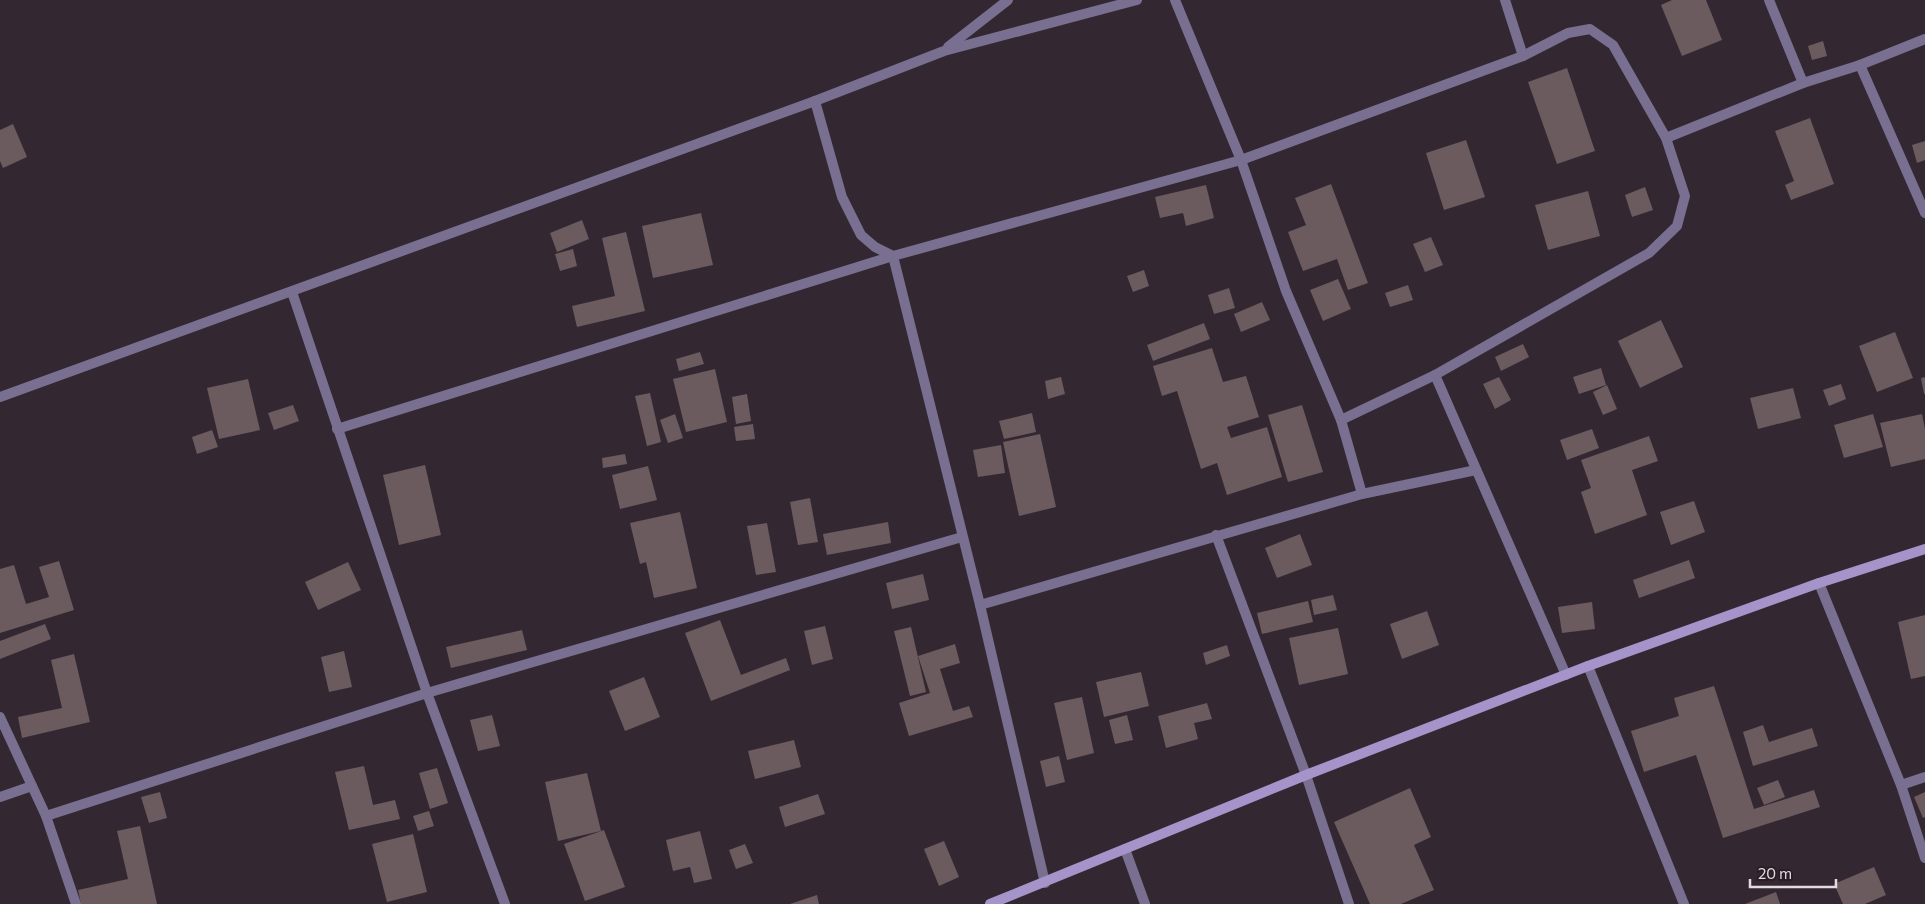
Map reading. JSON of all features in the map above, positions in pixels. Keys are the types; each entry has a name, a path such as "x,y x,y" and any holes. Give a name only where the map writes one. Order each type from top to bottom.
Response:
{"main road":[{"path":"990,904 1306,775 1588,666 1819,583 1925,549"}],"street":[{"path":"944,51 1008,0"},
{"path":"0,397 816,101 944,51 1137,0"},
{"path":"1175,0 1241,160 1286,291 1341,420 1362,494"},
{"path":"1505,0 1523,56"},
{"path":"1769,0 1803,82"},
{"path":"337,429 893,256 1241,160 1523,56 1568,33 1590,29 1613,45 1666,138 1685,196 1677,226 1649,254 1436,375 1341,420"},
{"path":"1666,138 1803,82 1860,65 1925,39"},
{"path":"1860,65 1923,200 1925,213"},
{"path":"816,101 842,197 861,235 875,247 893,256 980,605 1045,883"},
{"path":"292,292 427,693 505,904"},
{"path":"1436,375 1566,675"},
{"path":"980,605 1362,494 1476,470"},
{"path":"1216,535 1306,775 1349,904"},
{"path":"46,816 427,693 962,537"},
{"path":"1819,583 1901,785 1925,858"},
{"path":"1588,666 1684,904"},
{"path":"0,717 46,816 76,904"},
{"path":"1901,785 1925,777"},
{"path":"0,797 32,786"},
{"path":"1125,849 1145,904"}],"building":[{"path":"1672,0 1706,0 1722,40 1682,56 1661,5"},
{"path":"1823,41 1827,56 1812,60 1808,46"},
{"path":"1567,68 1595,151 1557,164 1528,82"},
{"path":"1810,118 1834,184 1791,200 1785,185 1794,181 1775,131"},
{"path":"13,124 27,157 3,168 0,161 0,130"},
{"path":"1466,140 1485,197 1444,210 1426,153"},
{"path":"1925,141 1925,160 1917,163 1912,145"},
{"path":"1331,184 1368,283 1348,290 1337,259 1303,271 1288,232 1306,225 1295,198"},
{"path":"1206,185 1214,218 1186,226 1183,213 1160,218 1155,197"},
{"path":"1645,187 1653,210 1632,217 1625,195"},
{"path":"1588,191 1600,236 1548,250 1535,205"},
{"path":"701,213 713,265 653,278 642,226"},
{"path":"582,220 589,239 557,252 550,233"},
{"path":"626,232 645,311 577,327 572,306 615,296 602,238"},
{"path":"1431,237 1443,265 1425,272 1413,244"},
{"path":"573,249 577,266 560,271 555,254"},
{"path":"1144,270 1149,286 1133,292 1127,276"},
{"path":"1338,279 1351,309 1323,321 1310,290"},
{"path":"1408,285 1413,300 1390,307 1385,293"},
{"path":"1229,288 1235,308 1214,314 1208,295"},
{"path":"1262,302 1270,320 1241,332 1234,314"},
{"path":"1661,320 1683,367 1640,388 1618,341"},
{"path":"1204,323 1210,339 1153,361 1147,345"},
{"path":"1895,332 1913,378 1877,392 1859,346"},
{"path":"1523,344 1529,357 1501,371 1495,357"},
{"path":"1212,348 1223,382 1246,376 1259,417 1227,427 1231,438 1267,427 1282,477 1227,495 1217,463 1201,469 1177,391 1162,396 1153,366"},
{"path":"700,352 704,364 679,371 676,359"},
{"path":"1601,368 1606,385 1579,394 1573,377"},
{"path":"715,369 727,422 686,432 673,379"},
{"path":"1061,377 1065,394 1048,399 1045,381"},
{"path":"1499,377 1511,400 1495,409 1483,384"},
{"path":"1925,377 1925,394 1924,394 1921,378"},
{"path":"248,379 260,430 219,439 207,388"},
{"path":"1841,384 1846,399 1829,406 1823,390"},
{"path":"1607,385 1617,409 1603,415 1593,392"},
{"path":"1793,388 1801,418 1758,429 1750,398"},
{"path":"650,393 661,442 647,446 635,396"},
{"path":"747,394 751,421 736,424 732,397"},
{"path":"293,405 299,421 274,430 268,413"},
{"path":"1302,405 1323,472 1288,482 1268,415"},
{"path":"1032,413 1036,432 1004,439 999,421"},
{"path":"675,414 683,438 668,443 660,420"},
{"path":"1873,414 1883,447 1844,458 1834,425"},
{"path":"1922,414 1925,429 1925,459 1891,467 1880,423"},
{"path":"753,424 755,439 736,441 734,427"},
{"path":"1592,429 1599,448 1567,460 1560,440"},
{"path":"212,430 218,447 197,454 192,437"},
{"path":"1040,434 1056,507 1019,516 1003,442"},
{"path":"1649,436 1658,461 1632,470 1647,515 1595,534 1581,492 1591,488 1581,460"},
{"path":"1001,445 1005,473 978,477 973,450"},
{"path":"625,454 627,464 603,468 602,458"},
{"path":"425,465 441,535 399,545 383,475"},
{"path":"648,466 657,500 620,509 612,475"},
{"path":"810,498 818,542 798,545 790,502"},
{"path":"1694,501 1705,532 1671,545 1660,512"},
{"path":"680,512 697,588 654,598 646,562 640,564 630,523"},
{"path":"888,522 891,543 827,555 823,534"},
{"path":"767,523 776,572 756,575 747,526"},
{"path":"1300,534 1312,565 1277,578 1265,548"},
{"path":"1689,560 1695,578 1639,598 1633,580"},
{"path":"59,561 74,610 0,633 0,569 14,565 26,604 49,597 39,567"},
{"path":"348,562 361,590 318,610 305,582"},
{"path":"923,574 929,600 892,609 886,583"},
{"path":"1333,595 1337,610 1314,615 1311,600"},
{"path":"1308,601 1313,622 1262,634 1257,613"},
{"path":"1592,602 1595,629 1562,633 1558,607"},
{"path":"1427,611 1439,645 1402,659 1390,624"},
{"path":"1925,615 1925,676 1911,679 1898,622"},
{"path":"720,620 741,675 786,658 790,670 711,701 685,633"},
{"path":"45,624 51,639 0,659 0,641"},
{"path":"825,626 833,659 812,665 804,631"},
{"path":"911,627 926,692 910,696 894,631"},
{"path":"1338,628 1348,674 1299,685 1289,638"},
{"path":"522,630 527,650 451,668 446,647"},
{"path":"955,644 960,663 940,669 953,711 969,706 973,717 909,736 899,703 930,693 918,656"},
{"path":"1227,645 1230,656 1206,665 1203,653"},
{"path":"344,651 352,687 329,692 321,657"},
{"path":"74,654 90,722 22,738 18,717 62,708 51,660"},
{"path":"1141,672 1149,706 1104,717 1096,682"},
{"path":"644,677 660,717 625,731 609,691"},
{"path":"1714,686 1754,809 1814,790 1820,807 1723,838 1696,755 1644,772 1631,731 1679,716 1674,698"},
{"path":"1082,697 1094,753 1067,760 1054,703"},
{"path":"1207,703 1212,719 1194,723 1198,739 1166,748 1158,716"},
{"path":"492,715 500,746 478,751 470,720"},
{"path":"1127,715 1133,740 1115,744 1109,720"},
{"path":"1763,725 1769,742 1812,728 1818,746 1753,766 1743,732"},
{"path":"794,740 801,767 755,779 748,751"},
{"path":"1059,756 1065,782 1046,787 1040,761"},
{"path":"364,766 373,805 395,800 400,819 349,830 335,772"},
{"path":"437,768 448,803 430,809 419,773"},
{"path":"587,773 601,831 558,841 545,782"},
{"path":"1778,780 1785,797 1764,805 1757,788"},
{"path":"1410,788 1431,837 1414,845 1434,890 1401,904 1370,904 1334,822"},
{"path":"160,792 167,818 149,823 141,797"},
{"path":"1925,792 1925,817 1923,818 1914,797"},
{"path":"818,794 825,814 785,827 779,807"},
{"path":"429,811 434,826 418,831 413,816"},
{"path":"140,826 157,904 81,904 78,890 128,879 117,831"},
{"path":"604,830 625,887 585,901 564,844"},
{"path":"700,831 712,879 694,883 690,867 673,871 666,840"},
{"path":"413,834 427,892 387,902 372,844"},
{"path":"944,841 959,877 939,886 924,849"},
{"path":"745,844 753,863 736,869 729,850"},
{"path":"1874,867 1886,895 1865,904 1843,904 1834,884"},
{"path":"1776,892 1780,904 1745,904"},
{"path":"817,895 819,904 790,904"}]}
